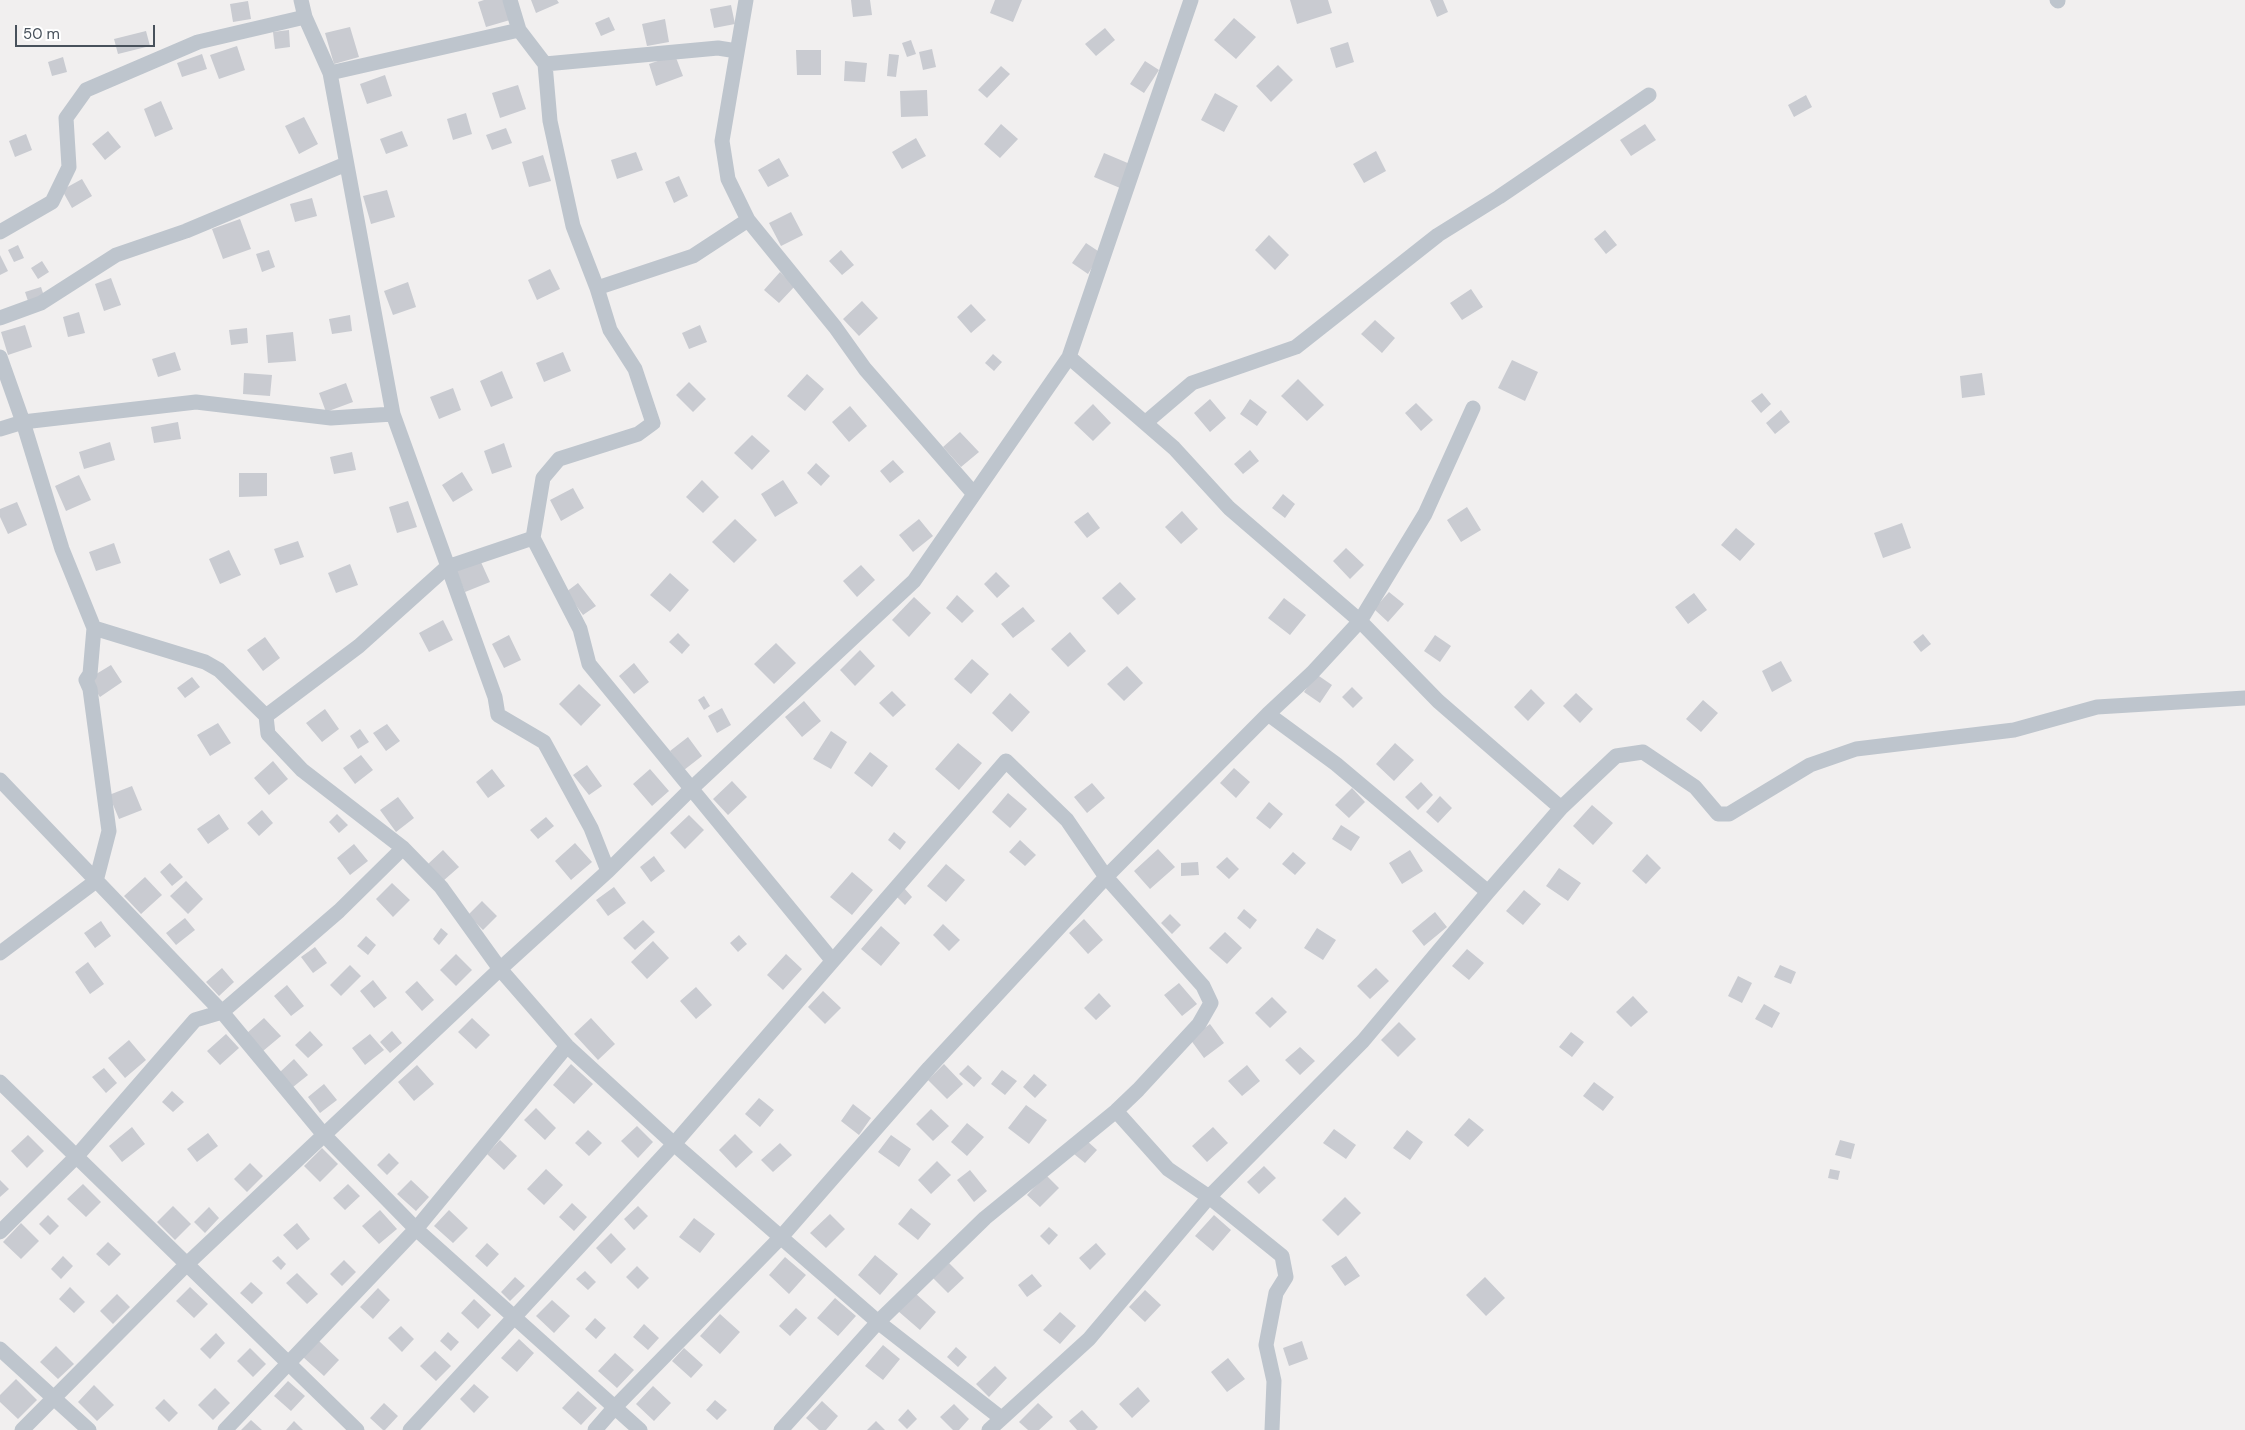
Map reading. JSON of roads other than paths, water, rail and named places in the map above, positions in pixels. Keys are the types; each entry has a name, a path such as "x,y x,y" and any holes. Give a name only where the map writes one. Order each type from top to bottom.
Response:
{"street":[{"path":"301,0 305,17 330,73 392,414 496,697 498,715 544,742 591,828 608,871"},
{"path":"510,0 519,30 545,64 550,121 573,226 597,288 610,330 635,370 653,422 638,434 559,459 543,478 533,538 580,629 589,664 832,960"},
{"path":"746,0 722,141 728,180 748,220 835,327 865,369 974,494"},
{"path":"22,1430 187,1264 500,969 608,871 691,789 914,581 1069,357 1191,0"},
{"path":"0,232 52,202 69,167 66,118 86,90 198,42 305,17"},
{"path":"330,73 519,30"},
{"path":"545,64 718,48 737,51"},
{"path":"1145,423 1192,383 1296,347 1438,235 1649,95"},
{"path":"0,318 41,303 116,255 186,231 346,164"},
{"path":"597,288 693,256 748,220"},
{"path":"0,357 23,422 62,549 94,628 90,674 86,680 90,689 109,832 96,881 0,953"},
{"path":"1069,357 1174,448 1229,508 1360,621 1438,701 1561,808"},
{"path":"0,429 23,422 196,402 331,418 392,414"},
{"path":"594,1430 782,1236 929,1068 1106,877 1268,714 1312,673 1360,621 1425,514 1473,408"},
{"path":"266,716 359,646 447,567 533,538"},
{"path":"94,628 205,662 219,670 266,716 268,734 302,770 403,848 441,887 500,969 567,1046 674,1144 782,1236 878,1322 1001,1418"},
{"path":"989,1430 1088,1339 1209,1197 1364,1041 1488,892 1561,808 1616,756 1643,752 1695,787 1718,814 1729,814 1810,765 1856,749 2014,730 2096,707 2245,698"},
{"path":"1268,714 1336,764 1488,892"},
{"path":"410,1430 674,1144 1006,761 1067,820 1106,877 1203,986 1211,1004 1199,1024 1138,1090 1116,1111 985,1218 878,1322 781,1430"},
{"path":"0,780 222,1012 324,1136 416,1229 640,1430"},
{"path":"0,1232 76,1157 195,1020 222,1012 339,911 403,848"},
{"path":"225,1430 416,1229 567,1046"},
{"path":"0,1082 356,1430"},
{"path":"1116,1111 1168,1169 1209,1197 1282,1256 1286,1277 1276,1293 1266,1345 1274,1381 1272,1430"},
{"path":"0,1349 89,1430"}]}
